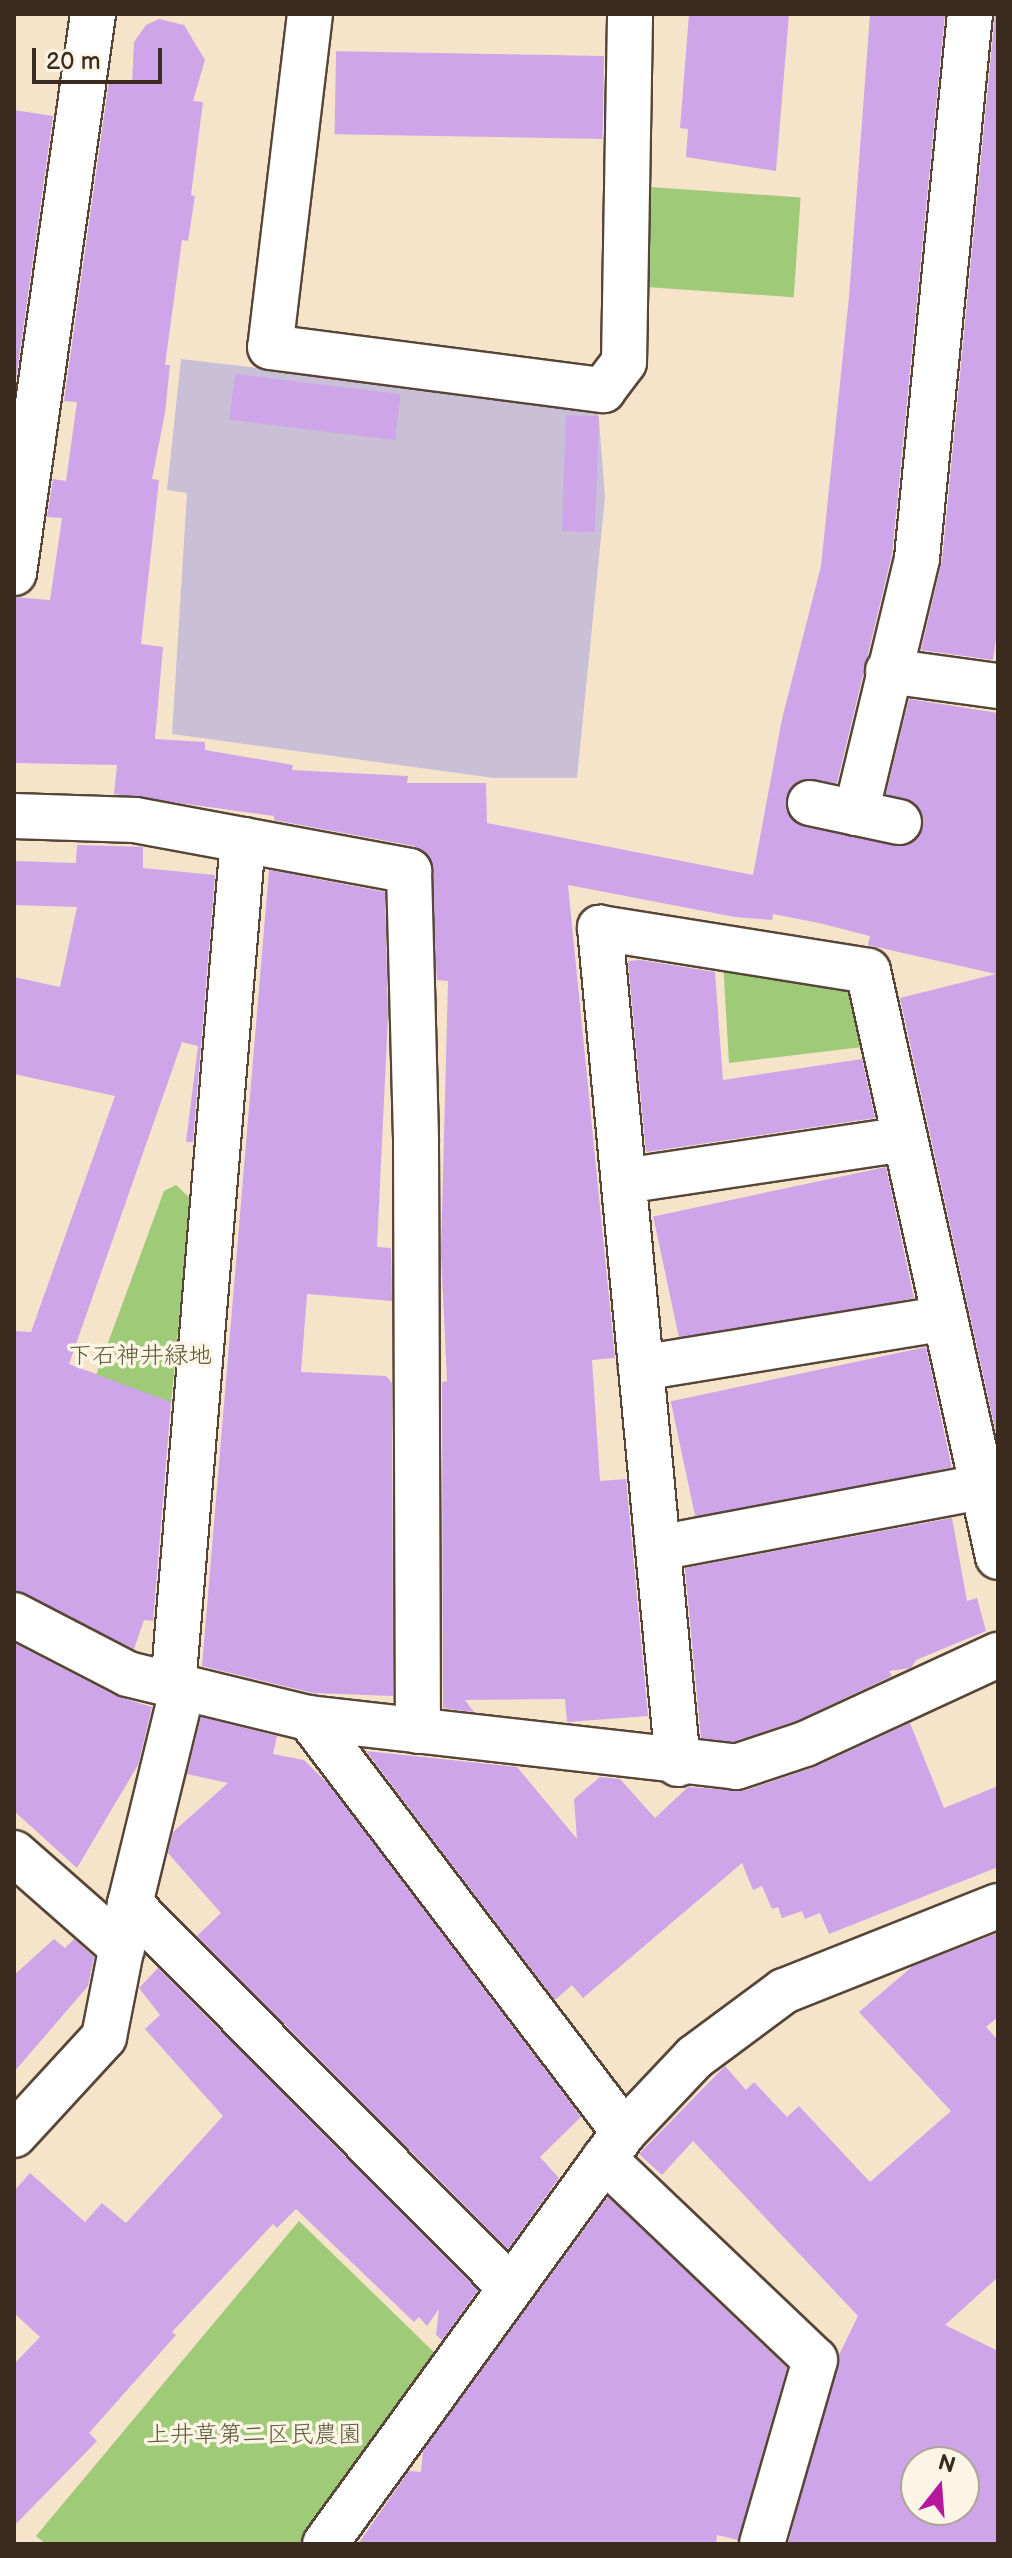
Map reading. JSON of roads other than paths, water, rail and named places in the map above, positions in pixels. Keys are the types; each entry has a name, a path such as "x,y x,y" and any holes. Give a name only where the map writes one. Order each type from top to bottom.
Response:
{"street":[{"path":"14,573 93,14"},
{"path":"310,14 270,347 603,390 624,362 630,14"},
{"path":"856,813 917,558 970,14"},
{"path":"888,671 998,686"},
{"path":"810,803 899,822"},
{"path":"14,816 135,820 409,871 416,1142 418,1731"},
{"path":"14,2135 104,2037 177,1688 243,840"},
{"path":"678,1764 600,928 868,971 998,1557"},
{"path":"624,1181 905,1139"},
{"path":"641,1368 945,1318"},
{"path":"658,1548 982,1487"},
{"path":"14,1615 128,1674 309,1718 678,1764 736,1767 805,1744 998,1655"},
{"path":"309,1718 614,2146 815,2360 762,2544"},
{"path":"14,1853 122,1948"},
{"path":"130,1904 510,2287"},
{"path":"325,2544 614,2146 695,2057 784,1991 998,1906"}],"park label":[{"name":"下石神井緑地","path":"140,1356"},
{"name":"上井草第二区民農園","path":"254,2435"}]}
